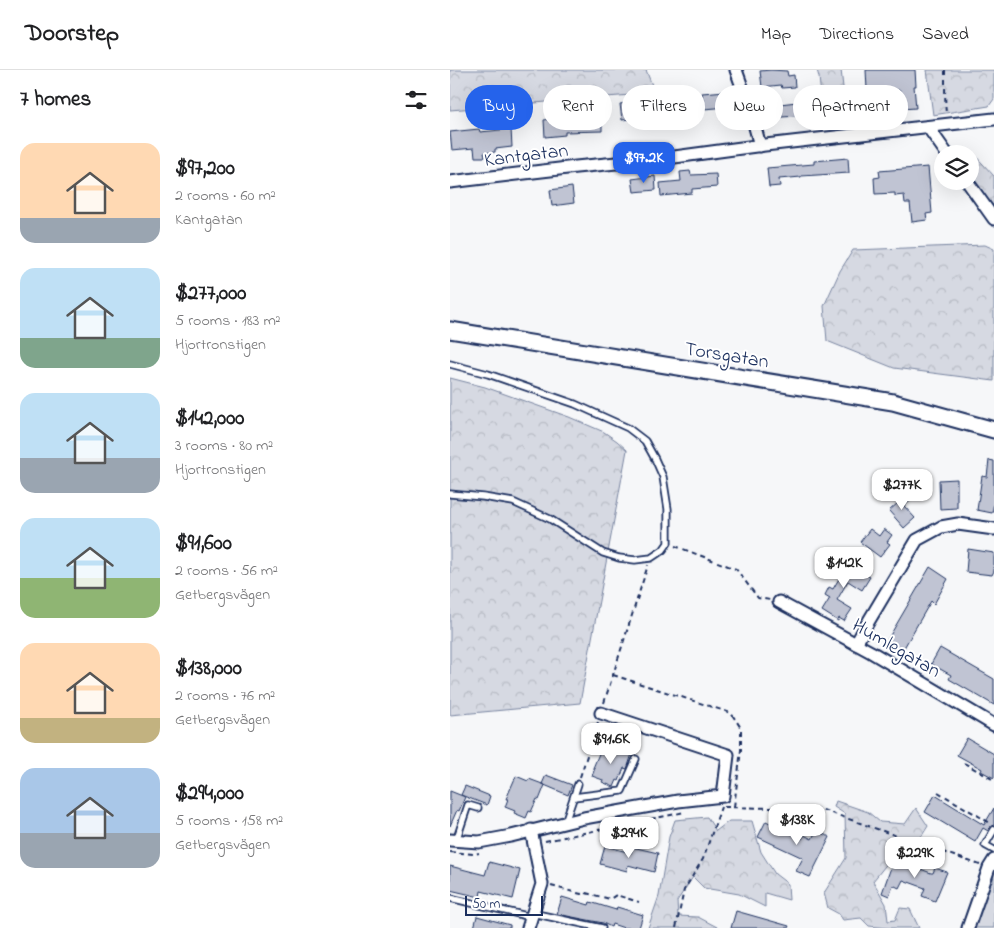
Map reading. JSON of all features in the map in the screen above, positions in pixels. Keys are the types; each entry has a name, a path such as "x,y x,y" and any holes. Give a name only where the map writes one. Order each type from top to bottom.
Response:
{"main road":[{"name":"Torsgatan","path":"450,330 893,402 994,430"}],"street":[{"path":"736,70 751,112 760,146"},
{"name":"Kantgatan","path":"450,182 994,119"},
{"path":"928,127 941,145"},
{"path":"973,190 994,219"},
{"path":"856,644 917,540 941,526 958,524 994,529"},
{"name":"Humlegatan","path":"779,602 856,644 994,725"},
{"path":"453,840 479,842 584,818 678,801 723,796 728,755 601,713"},
{"path":"530,920 542,884 531,830"},
{"path":"968,928 992,866"}],"lane":[{"path":"450,364 488,374 574,404 628,428 645,441 663,477 668,509 668,543 663,550 651,558 635,560 619,558 603,553 550,519 513,502 450,494"},
{"path":"574,797 622,792 636,759"},
{"path":"565,822 578,784"},
{"path":"453,840 468,805 478,808"},
{"path":"994,830 985,845 994,850"},
{"path":"450,898 530,920 602,928"}],"path":[{"path":"946,70 944,86 947,124"},
{"path":"668,543 736,569 758,598 779,602"},
{"path":"578,784 651,558"},
{"path":"613,675 731,713 741,728 734,807"},
{"path":"964,762 994,780"},
{"path":"938,792 994,825"},
{"path":"676,928 684,890 703,859 722,807"},
{"path":"714,808 820,809 992,866"},
{"path":"534,843 690,811"},
{"path":"450,852 483,853"},
{"path":"542,884 581,894 586,892 610,899 616,896 639,902"}],"green space":[{"path":"450,70 646,70 652,85 622,85 622,96 612,97 612,85 543,85 543,102 533,103 533,85 465,85 465,109 450,110"},
{"path":"817,70 841,70 843,85 820,85"},
{"path":"927,70 994,70 994,99 989,106 933,115"},
{"path":"979,160 994,176 994,207 979,188"},
{"path":"985,245 994,249 994,381 894,368 827,341 824,306 840,271 853,250"},
{"path":"450,378 485,387 569,417 604,432 627,450 580,703 450,715"},
{"path":"836,801 868,812 880,822 905,824 916,808 928,826 913,850 918,857 916,863 893,856 873,881 886,904 888,921 895,920 900,908 910,909 919,928 869,926 861,918 843,920 839,914 828,908 824,893 846,858 845,814 834,807"},
{"path":"707,817 716,831 729,821 752,821 761,852 775,874 788,884 789,900 765,893 765,907 739,894 704,888 693,877 677,901 678,916 698,917 717,928 648,928 659,896 669,837 675,820"},
{"path":"994,870 994,928 969,928"}],"building":[{"path":"866,70 915,70 916,108 908,109 908,85 867,85"},
{"path":"760,71 787,71 788,76 794,75 795,85 793,87 783,88 783,85 762,85"},
{"path":"715,92 715,108 705,109 705,93"},
{"path":"793,102 793,116 783,117 783,104"},
{"path":"620,104 622,104 622,120"},
{"path":"511,130 512,147 495,149 495,152 484,153 485,157 475,157 474,148 452,150 450,132"},
{"path":"545,130 602,130 565,132 565,135 545,137"},
{"path":"848,158 849,173 779,179 780,186 769,187 767,168 814,164 814,161"},
{"path":"928,167 932,213 926,214 927,220 912,222 910,203 905,203 904,195 895,196 895,193 875,194 874,178 880,177 879,171"},
{"path":"690,171 691,175 716,174 717,187 692,189 692,193 661,196 660,183 681,181 680,172"},
{"path":"655,176 656,190 634,192 632,179"},
{"path":"572,187 574,203 552,206 550,190"},
{"path":"989,460 994,461 994,503 992,513 977,510 982,476 987,477"},
{"path":"957,479 957,508 940,509 939,480"},
{"path":"902,492 910,501 904,506 915,518 904,528 889,511 899,502 895,498"},
{"path":"870,529 879,536 884,529 892,535 887,542 890,544 880,557 860,542"},
{"path":"968,549 994,553 994,571 992,575 966,572"},
{"path":"846,553 858,560 853,567 870,577 862,590 848,581 837,600 852,609 844,621 839,618 838,621 822,611 830,598 825,595 829,587 833,589 847,565 841,561"},
{"path":"930,567 948,579 934,604 931,601 901,653 885,644"},
{"path":"940,648 994,679 994,705 949,679 951,675 931,664"},
{"path":"967,738 994,754 994,778 957,755"},
{"path":"603,744 632,754 627,769 624,768 619,781 617,780 614,787 592,776 595,768 593,768"},
{"path":"546,775 572,785 568,795 542,784"},
{"path":"516,776 545,785 539,800 537,799 526,818 505,807 508,799 506,799"},
{"path":"465,786 490,796 487,805 461,795"},
{"path":"450,791 465,797 450,826"},
{"path":"935,795 984,825 994,808 994,825 988,831 983,828 975,842 925,812"},
{"path":"766,821 802,839 804,835 812,839 816,831 830,837 810,877 796,871 803,858 758,837"},
{"path":"605,846 631,853 632,847 658,853 654,872 628,865 627,871 600,864"},
{"path":"894,859 931,873 933,873 935,868 947,872 935,901 922,896 925,888 903,880 899,888 893,885 889,896 882,893"},
{"path":"489,862 520,870 513,899 481,891 480,897 450,890 450,866 485,875"},
{"path":"562,897 589,905 590,902 616,910 617,907 643,915 639,928 624,928 612,924 611,927 603,923 557,914"},
{"path":"736,911 789,926 788,928 731,928"},
{"path":"477,916 510,925 510,928 474,928"}]}
